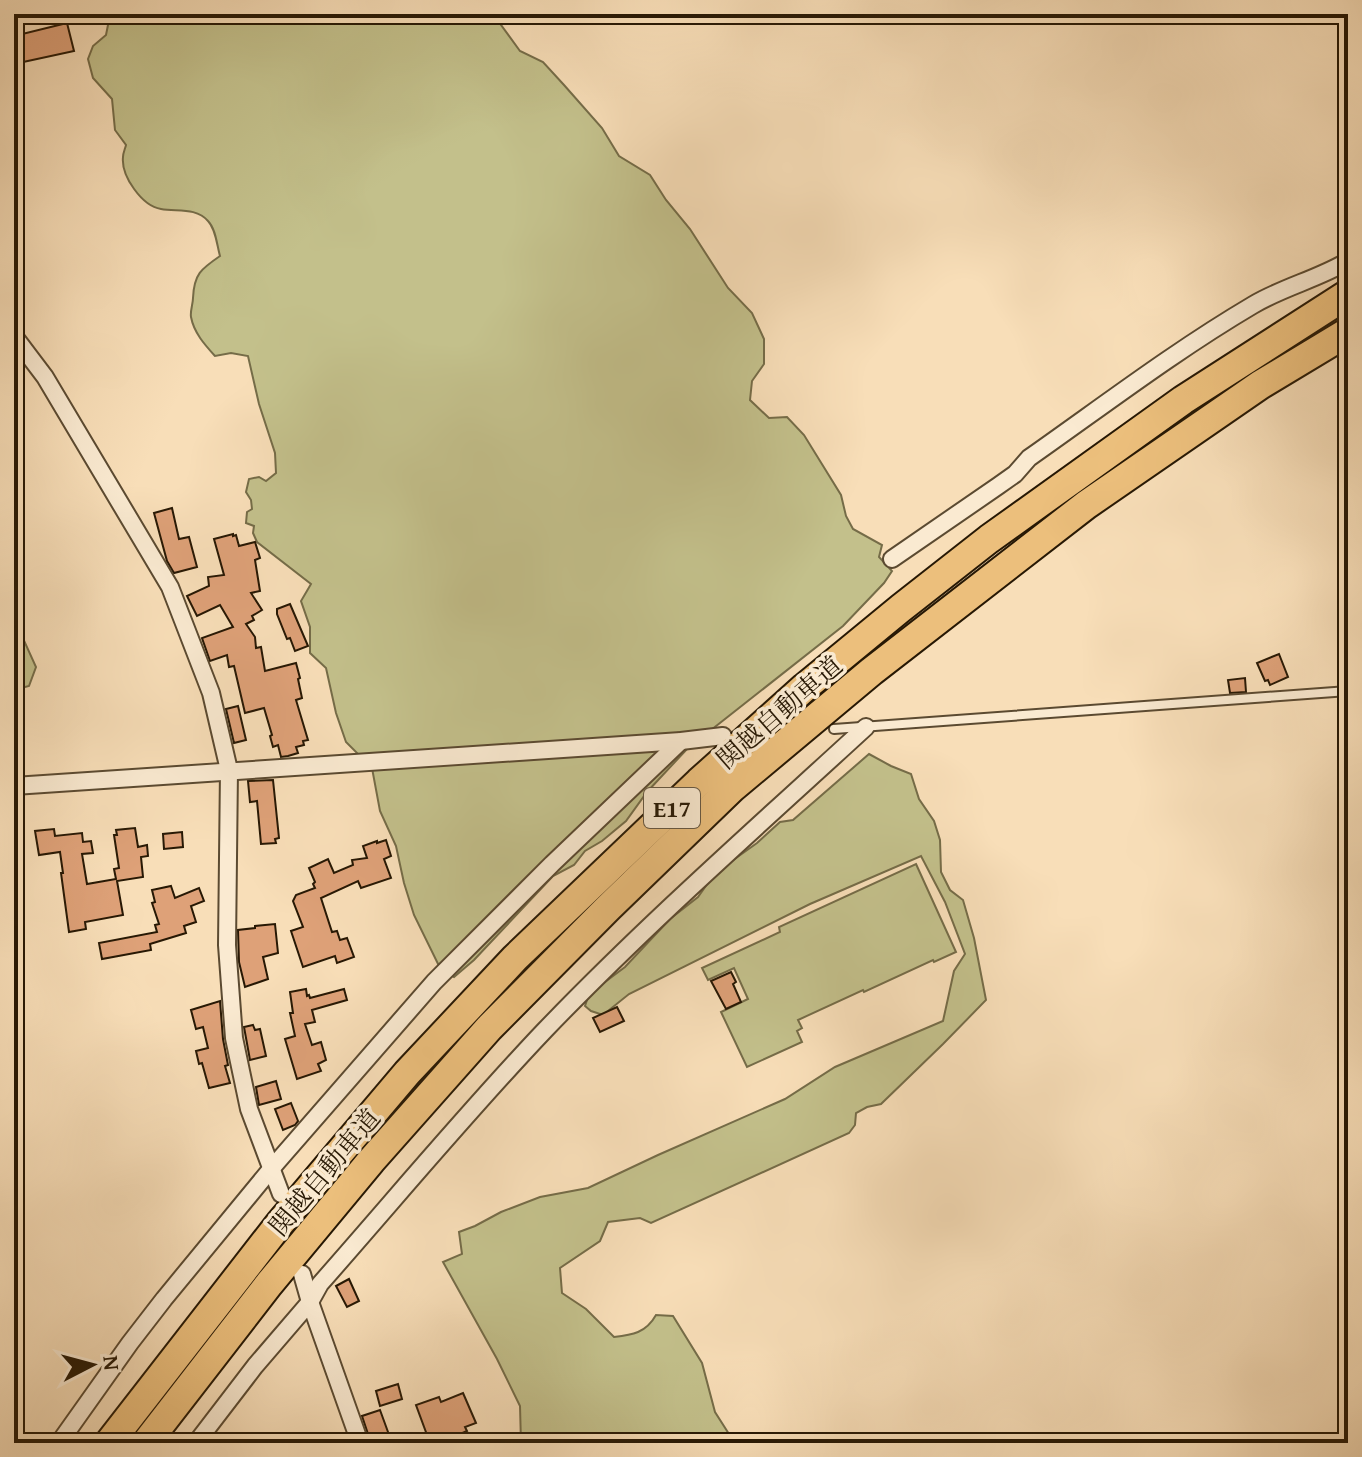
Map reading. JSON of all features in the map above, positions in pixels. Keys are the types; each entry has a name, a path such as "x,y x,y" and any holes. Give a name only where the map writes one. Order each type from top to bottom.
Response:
{"highway":[{"name":"関越自動車道","path":"109,1443 280,1223 407,1073 515,958 699,782 817,677 989,539 1183,400 1348,294"},
{"name":"関越自動車道","path":"146,1443 279,1272 371,1161 489,1028 732,788 884,661 1086,505 1260,385 1348,332"}],"street":[{"path":"14,16 22,14"},
{"path":"892,559 1015,474 1029,458 1184,348 1256,303 1328,274 1348,261"},
{"path":"14,336 45,377 170,587 211,693 229,770 227,945 234,1038 249,1109 281,1194"},
{"path":"196,1443 255,1366 310,1302 320,1284 553,1021 729,851 866,727"},
{"path":"14,786 723,736"},
{"path":"59,1443 164,1299 358,1068 466,948 681,741"},
{"path":"302,1274 360,1443"}],"lane":[{"path":"834,729 1348,691"}],"shaded area":[{"path":"115,14 493,14 520,51 543,62 564,85 602,128 619,156 650,175 728,288 752,313 764,339 764,364 752,381 750,400 769,418 787,417 804,435 841,495 853,529 882,545 879,557 892,571 843,626 687,749 647,792 626,821 585,851 574,865 553,876 454,977 441,970 414,915 396,846 380,811 372,768 346,742 326,668 310,653 310,627 301,601 311,584 257,542 254,526 246,523 247,512 252,509 246,492 249,479 259,477 266,481 276,473 275,453 248,356 231,353 215,356 192,323 197,278 220,256 211,224 192,212 154,207 134,189 125,173 123,157 126,145 115,130 112,99 93,78 88,59 93,46 106,35"},
{"path":"14,606 21,634 36,667 29,686 14,690"},
{"path":"869,754 911,774 919,799 934,821 940,840 941,872 950,890 963,900 986,1000 881,1104 856,1113 855,1125 849,1133 651,1223 640,1218 608,1222 600,1241 560,1268 562,1293 586,1309 614,1337 638,1332 648,1326 656,1315 673,1316 702,1363 715,1412 729,1434 729,1443 521,1443 520,1406 443,1262 462,1254 459,1232 540,1197 588,1188 785,1099 835,1067 943,1021 954,971 965,954 945,902 921,856 810,904 629,994 603,1015 585,1006 589,994 625,967 670,919 698,897 715,873 780,822 793,820"},
{"path":"916,864 956,952 798,1020 802,1028 797,1031 802,1042 747,1067 721,1012 748,999 734,968 708,980 702,968 780,932 779,927"}],"building":[{"path":"67,23 74,51 14,64 14,36"},
{"path":"172,508 179,539 189,537 197,567 174,573 167,561 154,513"},
{"path":"233,534 239,546 255,542 260,558 255,560 260,591 251,593 262,610 246,624 255,637 256,648 261,647 265,671 296,663 300,678 302,698 296,700 308,740 296,747 298,753 288,756 281,757 278,745 273,747 264,708 245,713 234,666 229,667 227,655 210,661 202,638 233,627 220,605 197,616 187,596 209,586 208,577 224,575 214,539"},
{"path":"290,604 308,646 295,651 277,614 277,609"},
{"path":"1279,654 1288,677 1270,685 1257,663"},
{"path":"1245,678 1246,692 1230,693 1228,680"},
{"path":"238,706 246,740 234,743 226,709"},
{"path":"273,780 279,838 275,839 276,843 261,844 257,801 250,802 248,781"},
{"path":"135,828 138,847 147,845 148,856 141,857 143,877 117,881 123,915 85,922 86,929 69,932 60,852 39,855 35,831 54,829 55,836 82,833 83,842 91,841 93,853 82,854 87,884 116,879 114,869 119,868 114,835 117,835 116,830"},
{"path":"182,832 183,847 164,849 163,834"},
{"path":"386,840 391,856 384,859 391,878 361,888 358,881 321,898 332,932 337,931 340,940 347,938 354,957 337,963 335,956 303,967 291,931 303,927 293,901 296,895 315,888 309,868 328,859 334,873 353,865 352,860 367,858 363,846"},
{"path":"171,886 175,898 199,888 204,901 191,906 196,922 184,926 186,933 150,944 151,950 102,959 99,943 157,932 155,925 159,924 152,903 155,902 152,890"},
{"path":"275,924 278,953 263,957 268,979 245,987 239,962 238,930"},
{"path":"731,972 741,1002 726,1009 711,981"},
{"path":"306,989 310,998 344,989 347,1000 312,1010 315,1022 305,1024 312,1045 321,1042 326,1060 318,1064 321,1071 297,1079 285,1039 295,1036 290,992"},
{"path":"220,1001 228,1065 225,1066 230,1083 209,1088 196,1051 208,1048 203,1027 196,1029 191,1010"},
{"path":"617,1007 624,1021 600,1032 593,1018"},
{"path":"253,1025 255,1030 260,1029 266,1056 250,1060 244,1027"},
{"path":"276,1081 281,1099 259,1105 256,1087"},
{"path":"291,1103 298,1121 283,1130 275,1109"},
{"path":"349,1279 359,1301 347,1307 336,1286"},
{"path":"398,1384 402,1399 380,1406 376,1391"},
{"path":"463,1393 476,1423 465,1427 467,1431 454,1438 430,1443 416,1405 439,1397 441,1402"},
{"path":"380,1410 392,1443 371,1443 362,1416"}]}
